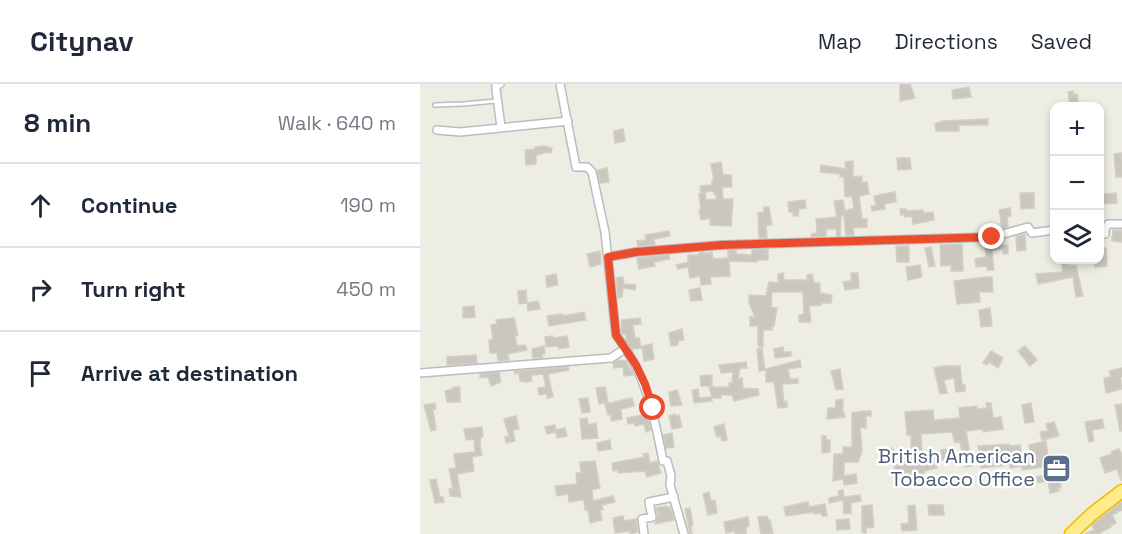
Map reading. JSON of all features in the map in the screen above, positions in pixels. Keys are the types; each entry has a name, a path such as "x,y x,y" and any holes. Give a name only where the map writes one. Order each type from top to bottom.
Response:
{"highway":[{"path":"1073,534 1092,514 1122,490"}],"street":[{"path":"500,84 496,86 501,127"},
{"path":"560,84 576,167 587,167 592,172 605,232 616,335 626,348 648,392 663,461 667,461 671,476 670,485 684,534"},
{"path":"437,130 460,132 568,120"},
{"path":"1104,229 1107,224 1122,224"},
{"path":"608,257 636,252 722,245 992,237 1028,227 1032,233 1050,231"},
{"path":"420,373 611,358 626,348"},
{"path":"644,534 642,519 652,517 649,502 674,497"}],"lane":[{"path":"435,105 498,101"}],"building":[{"path":"900,84 910,84 915,98 900,101"},
{"path":"969,87 971,97 953,99 952,90"},
{"path":"1073,91 1073,95 1077,94 1078,102 1069,102 1068,92"},
{"path":"988,119 988,125 959,125 959,131 936,131 935,124 943,121"},
{"path":"623,129 625,141 615,143 614,131"},
{"path":"543,146 552,148 551,153 544,152 536,155 536,164 526,165 525,150"},
{"path":"1122,153 1122,177 1116,177 1114,154"},
{"path":"897,158 910,158 911,169 898,170"},
{"path":"853,161 853,177 862,176 862,183 867,182 869,194 859,196 862,219 867,219 867,227 853,228 854,235 846,236 844,216 841,216 840,236 837,236 836,229 826,229 826,236 811,237 811,234 817,233 816,219 837,217 834,201 843,200 845,211 854,208 852,196 845,197 844,177 840,177 840,174 820,172 821,165 846,169 845,162"},
{"path":"721,162 723,175 731,175 732,187 722,187 723,199 733,199 731,226 710,225 710,218 701,220 699,210 701,210 699,194 705,193 706,200 717,199 713,191 701,193 700,186 712,185 712,180 714,180 711,164"},
{"path":"607,168 609,182 600,183 597,170"},
{"path":"895,192 896,202 884,204 885,209 872,211 871,206 876,206 874,196"},
{"path":"1020,193 1034,193 1034,208 1021,209"},
{"path":"1116,193 1117,203 1104,204 1104,194"},
{"path":"805,200 806,208 799,209 798,216 793,216 793,212 789,212 788,202"},
{"path":"764,207 769,207 772,225 766,225 767,238 759,238 758,213 764,212"},
{"path":"1010,208 1011,216 1007,217 1008,227 1002,228 999,210"},
{"path":"900,209 923,210 923,213 933,212 934,220 913,224 912,216 901,215"},
{"path":"1113,230 1122,230 1122,242 1112,241"},
{"path":"669,231 670,236 654,239 655,245 638,246 637,241 646,240 645,235"},
{"path":"1025,234 1026,250 1017,251 1016,236"},
{"path":"997,241 997,245 1008,245 1008,254 1003,254 1003,249 992,250 994,270 987,270 987,266 976,267 975,259 986,257 985,243"},
{"path":"962,244 963,271 951,271 951,265 941,266 940,245"},
{"path":"896,246 909,246 909,262 897,262"},
{"path":"931,247 935,266 929,267 925,248"},
{"path":"1104,248 1106,248 1107,266 1095,267 1095,264 1104,264"},
{"path":"768,249 768,260 729,261 730,276 710,277 711,284 701,285 700,276 690,278 688,267 678,269 676,265 688,262 688,255 699,255 704,252 704,254 712,252 713,259 728,258 728,250 736,250 736,254 752,255 752,250"},
{"path":"600,251 601,264 590,267 587,254"},
{"path":"669,255 670,259 654,262 655,266 639,269 637,258"},
{"path":"1062,264 1076,266 1083,296 1076,297 1073,277 1038,284 1036,274 1063,272"},
{"path":"920,265 922,277 908,280 906,267"},
{"path":"783,273 784,280 807,280 807,275 812,274 814,283 820,283 820,293 832,295 831,303 809,306 811,322 799,322 799,315 804,314 803,292 772,292 771,307 777,308 774,326 772,330 763,330 763,347 758,346 758,326 750,326 750,317 755,317 749,303 749,295 766,296 769,282 778,283 778,274"},
{"path":"851,273 858,273 859,288 845,290 843,282 851,281"},
{"path":"556,274 558,285 547,287 546,276"},
{"path":"623,277 624,284 636,285 635,290 623,288 622,297 618,298 616,278"},
{"path":"992,277 993,292 979,292 980,302 957,304 954,281"},
{"path":"700,288 702,300 691,301 689,290"},
{"path":"526,290 527,303 519,304 518,291"},
{"path":"538,301 540,309 528,311 527,303"},
{"path":"474,306 475,317 463,318 463,307"},
{"path":"990,308 992,326 981,327 979,310"},
{"path":"584,312 586,320 549,326 547,316"},
{"path":"514,318 518,335 515,336 517,346 525,345 527,350 508,354 509,360 498,361 497,353 490,353 489,340 493,340 491,325 497,324 496,320"},
{"path":"640,318 641,324 633,325 635,338 639,338 641,348 633,349 626,340 626,335 621,333 622,320"},
{"path":"682,329 684,340 678,341 678,345 671,346 669,333"},
{"path":"553,336 554,338 567,336 569,347 559,349 558,346 546,347 545,337"},
{"path":"652,344 654,359 644,361 642,346"},
{"path":"544,346 543,358 533,358 532,349"},
{"path":"1025,346 1037,360 1030,366 1018,351"},
{"path":"783,347 784,352 791,352 791,356 775,358 774,349"},
{"path":"762,348 765,370 759,371 757,349"},
{"path":"991,351 1003,358 998,368 989,362 987,365 983,363"},
{"path":"476,355 477,363 447,365 447,357"},
{"path":"618,360 626,361 633,375 624,376 623,367 614,368 613,363"},
{"path":"800,360 801,367 788,369 790,379 798,379 798,383 782,384 784,402 787,401 787,407 778,408 774,382 766,382 766,369"},
{"path":"746,362 747,368 740,368 738,379 742,378 743,388 758,389 759,395 734,401 732,395 721,395 721,398 712,398 712,401 694,403 692,390 698,389 699,398 712,397 709,387 729,387 729,383 732,383 733,372 721,373 719,365"},
{"path":"960,366 965,391 956,392 954,378 944,380 947,393 940,394 934,368"},
{"path":"568,367 569,370 548,374 553,397 547,398 547,394 539,395 538,388 546,387 543,374 531,375 532,381 527,382 520,381 519,373 515,374 514,371"},
{"path":"1122,368 1122,377 1120,377 1122,389 1106,393 1104,378 1111,377 1109,371"},
{"path":"840,369 843,389 836,390 831,371"},
{"path":"499,372 501,382 491,386 488,377 480,378 480,374"},
{"path":"712,375 712,386 701,386 700,376"},
{"path":"453,387 460,387 460,402 447,402 445,391"},
{"path":"605,387 608,402 599,404 596,388"},
{"path":"677,390 682,405 671,406 669,392"},
{"path":"588,398 590,412 582,413 579,399"},
{"path":"632,398 634,406 621,409 622,419 611,421 611,414 608,415 605,404"},
{"path":"843,399 845,417 827,419 828,408 835,408 836,400"},
{"path":"435,403 436,409 433,410 436,430 431,431 424,405"},
{"path":"986,403 991,403 993,418 1001,417 1003,429 983,432 983,429 966,431 972,466 965,467 960,442 955,443 952,432 921,434 922,453 931,451 931,455 941,454 941,450 950,449 951,458 936,461 937,468 924,471 916,476 910,476 910,473 895,475 894,465 904,464 903,453 909,453 911,450 911,435 907,435 905,412 933,410 934,420 960,418 959,408 977,406 977,409 987,408"},
{"path":"1031,403 1034,422 1025,423 1022,405"},
{"path":"1122,404 1122,431 1120,431 1115,405"},
{"path":"871,411 871,416 866,416 866,428 860,427 862,451 858,462 844,462 844,476 856,474 857,483 844,485 843,479 833,481 834,454 843,454 843,447 852,447 852,413"},
{"path":"647,414 651,430 646,432 644,424 635,426 634,423 628,424 627,418"},
{"path":"679,415 682,427 672,429 669,416"},
{"path":"516,416 519,429 513,430 515,441 506,443 505,437 509,436 504,419"},
{"path":"587,418 588,425 596,423 598,438 582,439 580,419"},
{"path":"1102,419 1104,428 1092,430 1094,441 1089,442 1085,422"},
{"path":"1054,422 1059,436 1042,440 1040,432 1048,431 1046,424"},
{"path":"724,424 727,440 722,441 721,436 717,437 714,427"},
{"path":"555,425 556,430 565,428 567,436 557,438 556,432 547,434 545,427"},
{"path":"482,427 483,437 481,437 480,445 482,455 472,457 474,471 457,474 461,497 450,496 449,489 453,489 449,469 456,468 454,454 475,452 474,439 466,440 464,429"},
{"path":"672,433 674,447 666,448 663,435"},
{"path":"822,436 830,440 830,452 822,453"},
{"path":"610,440 611,449 598,451 597,443"},
{"path":"1046,441 1049,466 1022,470 1021,466 1010,468 1010,465 981,468 978,446 1020,445 1022,454 1031,453 1029,445"},
{"path":"893,448 895,463 888,464 885,449"},
{"path":"1119,449 1122,456 1121,481 1117,469 1105,473 1100,458"},
{"path":"648,453 650,463 657,461 661,473 647,477 645,471 618,473 618,470 613,471 612,463 644,457 643,454"},
{"path":"595,461 600,488 592,490 593,501 613,496 615,502 602,505 603,510 600,510 602,520 590,523 584,500 569,502 568,494 557,496 555,486 577,484 576,473 581,473 580,462"},
{"path":"1059,472 1061,488 1058,488 1059,491 1050,493 1048,481 1037,483 1036,477"},
{"path":"436,479 440,497 443,497 444,502 435,503 430,480"},
{"path":"843,490 844,497 860,495 861,501 851,503 851,513 844,514 843,500 829,503 829,498 839,496 838,491"},
{"path":"709,492 711,501 715,500 717,513 708,515 703,494"},
{"path":"1122,501 1122,510 1112,515 1116,523 1101,534 1085,534 1094,530 1092,525"},
{"path":"808,502 809,507 825,504 827,516 822,516 821,513 814,514 814,512 786,516 784,507"},
{"path":"872,505 874,527 866,528 866,533 862,532 862,506"},
{"path":"915,505 917,530 902,531 901,524 909,523 908,506"},
{"path":"928,505 943,505 944,515 929,515"},
{"path":"666,506 666,508 670,507 674,520 655,524 658,516 656,508"},
{"path":"690,508 692,534 690,534 685,509"},
{"path":"623,516 624,521 636,519 638,532 615,533 613,518"},
{"path":"767,516 773,534 761,534 758,517"},
{"path":"748,517 749,526 746,527 746,534 735,534 735,531 726,533 724,522"},
{"path":"849,519 850,529 837,530 836,520"}],"place":[{"name":"British American Tobacco Office","path":"1056,468"}],"route":[{"path":"653,408 636,365 616,335 608,257 636,252 722,245 992,237"}]}
